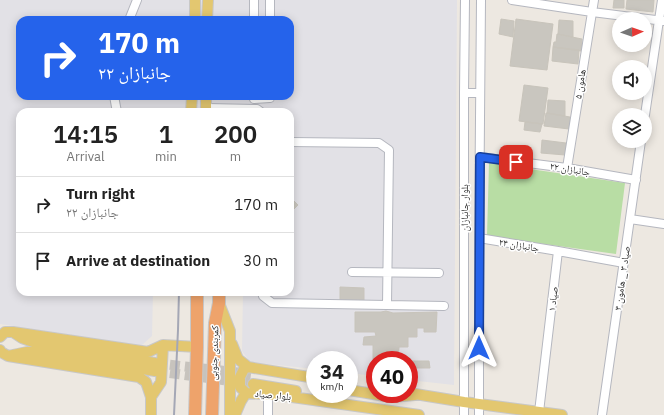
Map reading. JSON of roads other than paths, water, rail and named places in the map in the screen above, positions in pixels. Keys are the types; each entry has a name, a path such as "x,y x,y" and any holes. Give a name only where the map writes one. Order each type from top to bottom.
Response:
{"highway":[{"name":"کمربندی جنوبی","path":"195,415 197,296"},
{"name":"کمربندی جنوبی","path":"212,415 215,323 219,297"}],"main road":[{"path":"195,0 195,16"},
{"path":"207,16 208,0"},
{"path":"219,297 230,331 230,415"},
{"path":"0,337 4,332 13,332 148,352 163,345 197,347"},
{"path":"4,353 42,352 155,367 36,343 22,338 13,332"},
{"path":"230,340 238,358 251,375 306,383"},
{"path":"151,397 161,382 163,345"},
{"path":"4,353 139,377 146,382 151,397 151,415"},
{"path":"246,393 240,388 240,377 244,369 251,375 306,391"},
{"path":"251,375 306,378"},
{"name":"بلوار صیاد","path":"235,415 246,393 268,394 416,415"},
{"path":"418,395 562,415"},
{"path":"358,400 384,404 416,415"}],"street":[{"path":"131,16 137,0"},
{"path":"254,0 254,16"},
{"path":"270,0 270,16"},
{"name":"بلوار جانبازان","path":"464,415 465,0"},
{"name":"بلوار جانبازان","path":"479,415 481,0"},
{"path":"512,0 661,21"},
{"name":"هامون ۵","path":"567,168 594,0"},
{"path":"646,108 661,21 662,0"},
{"path":"464,93 480,93"},
{"path":"294,142 379,143 389,150 387,305"},
{"name":"صیاد ۳ _ هامون ۳","path":"602,415 640,148"},
{"name":"جانبازان ۲۲","path":"480,157 567,168 636,180"},
{"path":"630,219 664,224"},
{"name":"جانبازان ۲۴","path":"479,238 558,251"},
{"path":"558,251 624,262"},
{"name":"صیاد ۱","path":"539,412 558,251"},
{"path":"352,272 439,273"},
{"path":"263,296 272,303 444,306"},
{"path":"464,304 479,304"},
{"path":"268,394 268,415"}],"tunnel":[{"path":"155,363 251,374"},
{"path":"155,371 253,384"}],"railway":[{"path":"174,415 179,296"}]}
